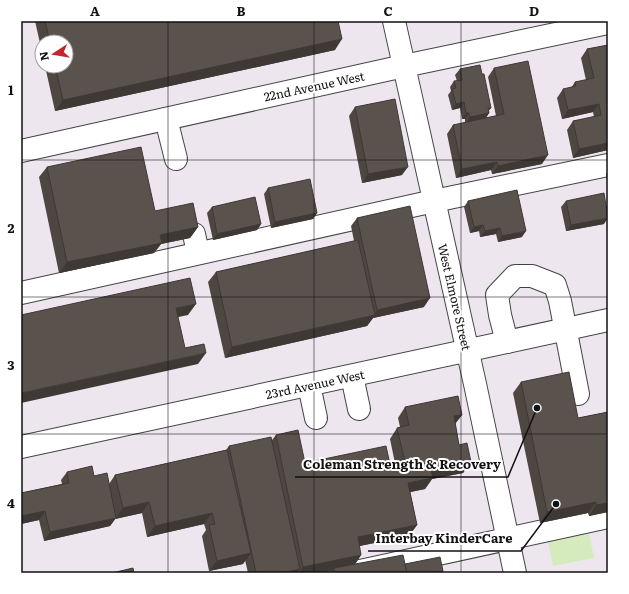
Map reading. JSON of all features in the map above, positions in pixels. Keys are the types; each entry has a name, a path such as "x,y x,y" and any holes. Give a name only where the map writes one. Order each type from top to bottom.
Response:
{"street":[{"name":"West Elmore Street","path":"394,21 515,573"},
{"name":"22nd Avenue West","path":"21,151 404,66 608,23"},
{"path":"166,119 176,159"},
{"path":"21,293 196,243 434,201 608,165"},
{"path":"508,342 500,315 497,294 515,276 532,276 555,284 560,301 578,394"},
{"name":"23rd Avenue West","path":"21,447 608,320"},
{"path":"352,376 359,409"},
{"path":"309,385 316,418"},
{"path":"350,573 608,517"}],"shaded area":[{"path":"21,21 608,21 608,573 21,573"}],"green space":[{"path":"589,533 594,558 553,566 548,541"}],"building":[{"path":"45,21 338,21 342,39 63,100 57,74 74,74 74,34 48,34"},
{"path":"608,45 608,143 579,149 573,121 601,115 599,104 568,110 563,89 576,86 575,82 594,78 587,49"},
{"path":"528,61 548,155 498,166 497,162 462,169 453,125 504,114 494,68"},
{"path":"480,65 482,74 484,74 491,108 488,108 489,113 470,117 469,113 466,113 464,102 456,104 452,89 456,88 454,81 462,80 460,69"},
{"path":"395,99 408,167 368,174 355,107"},
{"path":"141,147 155,211 193,203 198,227 160,235 162,243 67,262 47,167"},
{"path":"310,179 317,213 275,222 268,188"},
{"path":"517,190 526,231 502,236 500,228 485,231 483,225 474,227 468,201"},
{"path":"604,193 608,218 571,225 566,201"},
{"path":"255,197 261,224 217,234 212,207"},
{"path":"410,206 430,298 377,310 357,218"},
{"path":"358,240 375,315 232,347 216,272"},
{"path":"190,278 196,304 176,308 185,348 204,344 206,353 21,393 21,315"},
{"path":"569,372 578,418 608,412 608,503 596,505 596,502 547,512 521,382"},
{"path":"458,396 462,415 454,416 459,445 467,443 471,462 431,470 433,478 408,483 417,525 358,537 361,555 303,567 276,435 298,430 305,463 386,446 391,469 406,466 397,428 409,425 405,407"},
{"path":"271,437 300,569 282,573 256,573 229,446"},
{"path":"227,450 251,553 217,561 209,525 215,524 212,513 155,526 149,502 123,508 115,475"},
{"path":"92,466 94,476 107,473 116,518 50,532 45,511 21,516 21,493 69,483 67,472"},
{"path":"403,555 407,573 335,573 334,568"},
{"path":"440,557 443,571 433,573 407,573 405,564"},
{"path":"133,568 134,573 112,573"}],"place":[{"name":"Coleman Strength & Recovery","path":"537,408"},
{"name":"Interbay KinderCare","path":"556,504"}]}
